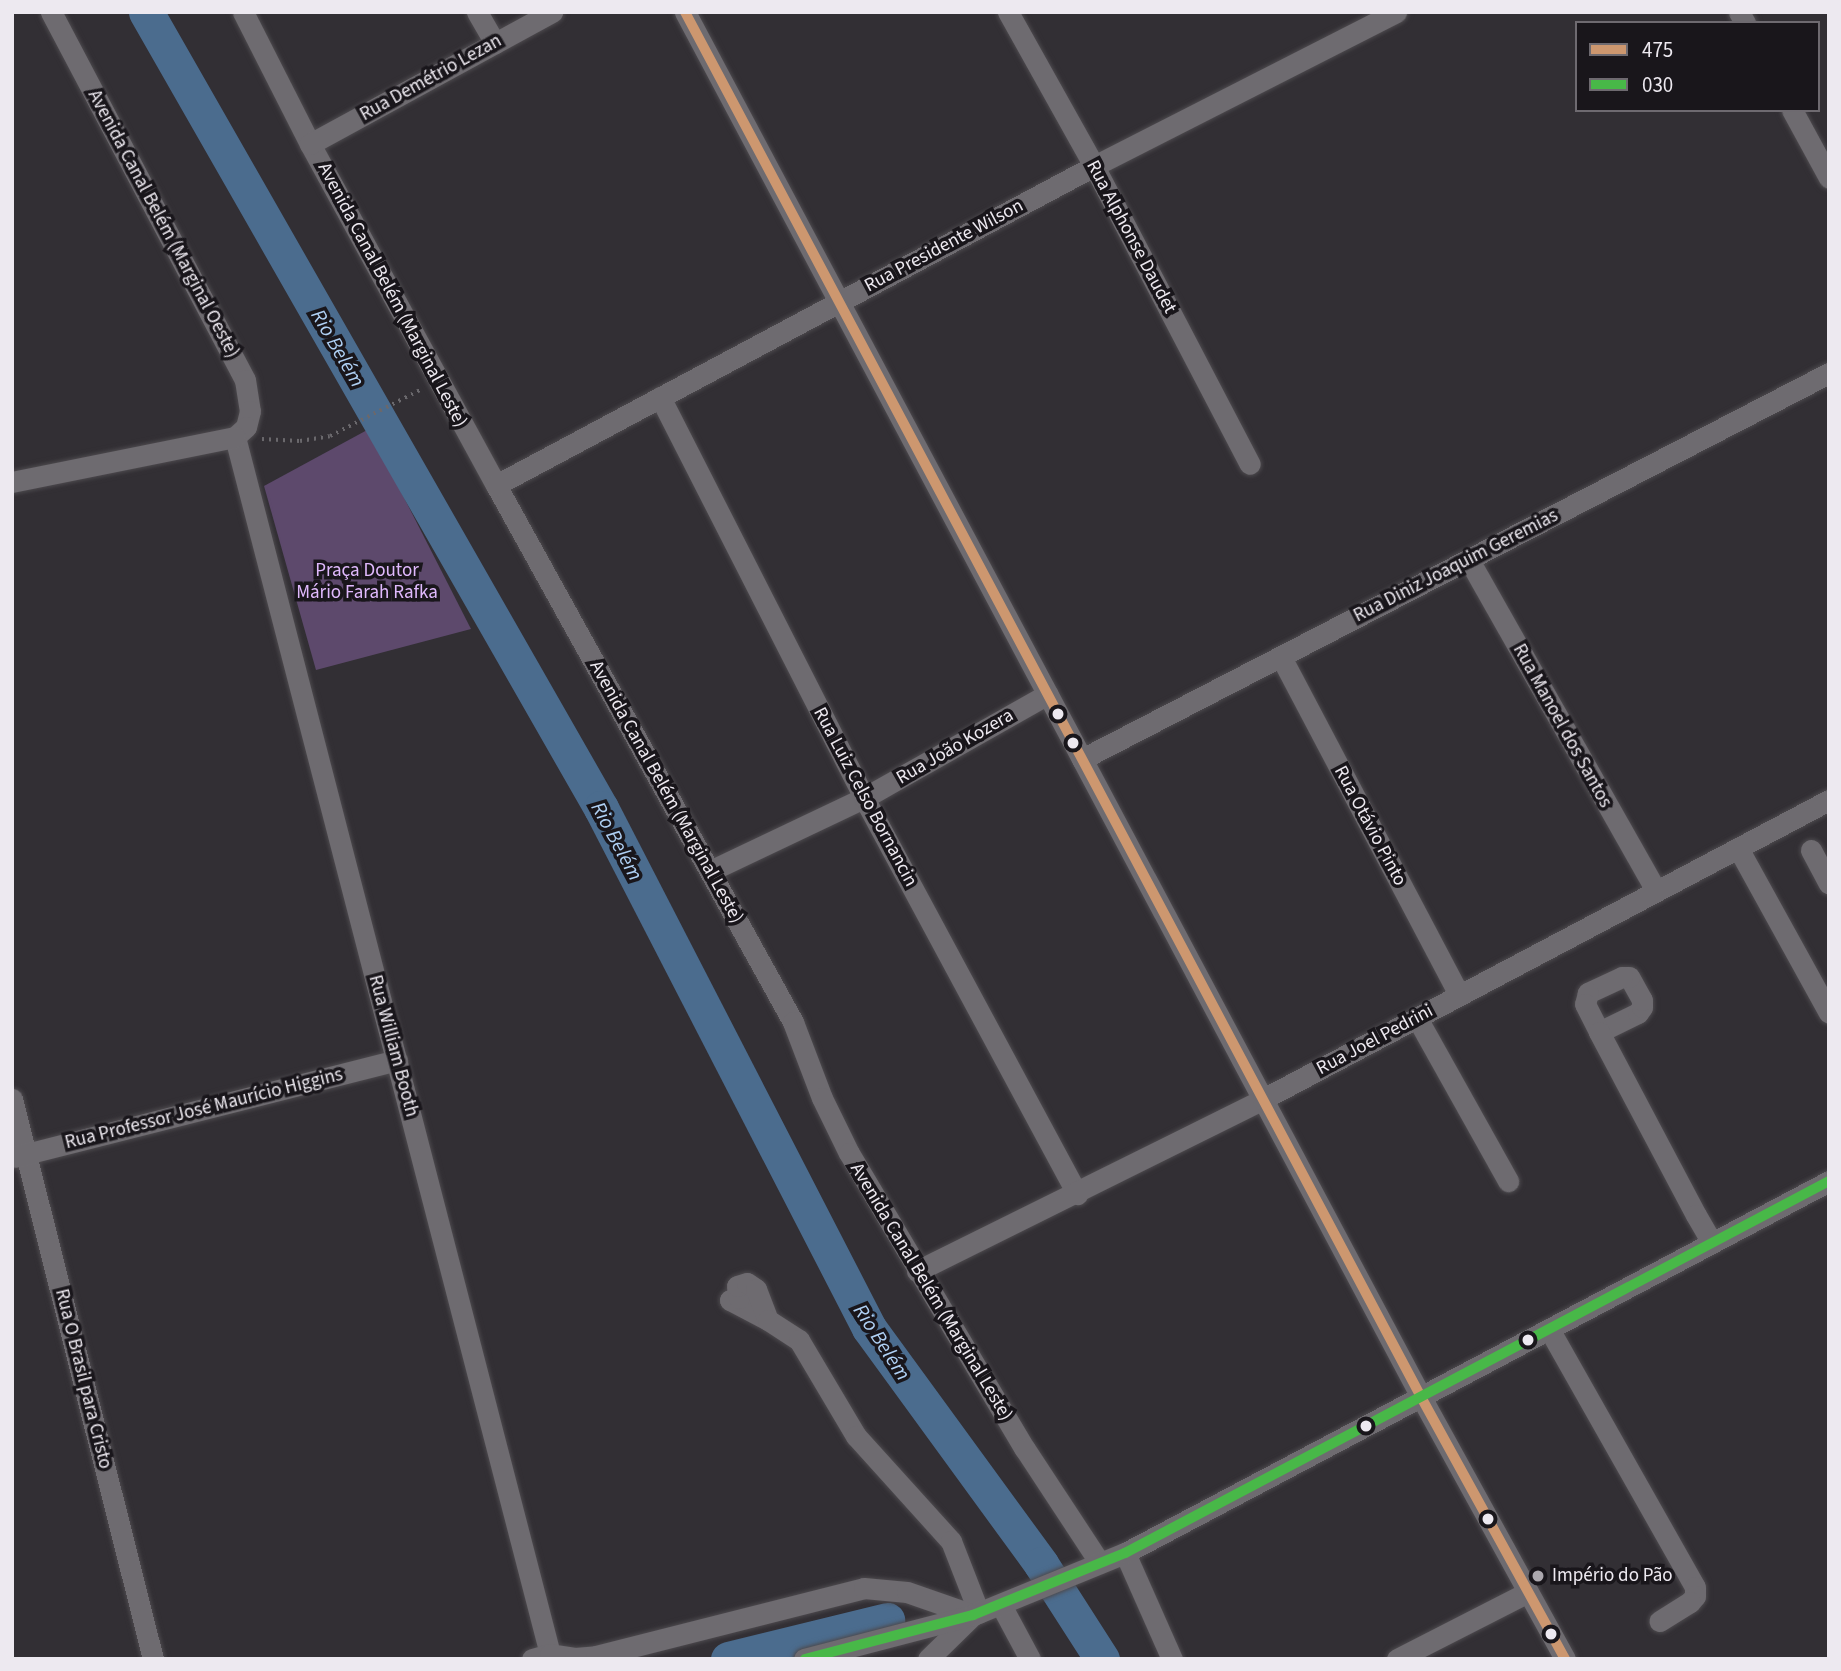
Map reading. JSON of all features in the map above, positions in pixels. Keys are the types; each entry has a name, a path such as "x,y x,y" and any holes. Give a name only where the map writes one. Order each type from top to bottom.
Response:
{"street":[{"name":"Avenida Canal Belém (Marginal Oeste)","path":"51,12 245,380 250,394 250,411 246,427 235,437"},
{"name":"Avenida Canal Belém (Marginal Leste)","path":"243,12 310,144 793,1022 822,1098 849,1153 1025,1449 1100,1563"},
{"path":"477,12 495,43"},
{"name":"Rua Demétrio Lezan","path":"310,144 552,12"},
{"path":"685,12 1420,1397 1565,1659"},
{"name":"Rua Alphonse Daudet","path":"1008,12 1094,166 1250,464"},
{"name":"Rua Presidente Wilson","path":"496,485 1094,166 1385,15"},
{"path":"1793,112 1829,178"},
{"name":"Rua Diniz Joaquim Geremias","path":"1082,759 1829,373"},
{"name":"Rua Luiz Celso Bornancin","path":"660,397 864,798 1077,1194"},
{"path":"12,482 235,437"},
{"name":"Rua William Booth","path":"235,437 397,1060 541,1656"},
{"name":"Rua Manoel dos Santos","path":"1469,560 1656,891"},
{"name":"Rua Otávio Pinto","path":"1281,657 1459,995"},
{"name":"Rua João Kozera","path":"710,871 864,798 1048,694"},
{"name":"Rua Joel Pedrini","path":"917,1271 1077,1194 1263,1099 1829,800"},
{"path":"1738,848 1829,1013"},
{"path":"1811,850 1829,884"},
{"path":"1417,1018 1508,1181"},
{"path":"1600,1032 1712,1243"},
{"name":"Rua Professor José Maurício Higgins","path":"19,1156 397,1060"},
{"name":"Rua O Brasil para Cristo","path":"12,1099 19,1156 153,1659"},
{"path":"804,1659 976,1614 1125,1553 1829,1181"},
{"path":"768,1321 799,1340 856,1436 951,1541 976,1614"},
{"path":"1549,1329 1695,1587 1695,1595 1690,1602 1659,1621"},
{"path":"1125,1553 1172,1659"},
{"path":"541,1656 596,1656 864,1588 907,1592 976,1614"},
{"path":"1397,1659 1528,1592"},
{"path":"1001,1605 1030,1659"},
{"path":"928,1659 976,1614"}],"path":[{"path":"235,437 300,441 330,436 418,389"}],"green space":[{"name":"Praça Doutor Mário Farah Rafka","path":"369,429 471,629 316,670 264,486"}],"waterway":[{"name":"Rio Belém","path":"146,12 601,808 869,1328 1041,1564 1102,1659"},
{"path":"728,1659 887,1620"}],"transit line":[{"name":"475","path":"685,12 1421,1397 1565,1659"},
{"name":"030","path":"805,1659 973,1615 1125,1553 1829,1181"}],"place":[{"name":"Império do Pão","path":"1538,1576"}]}
